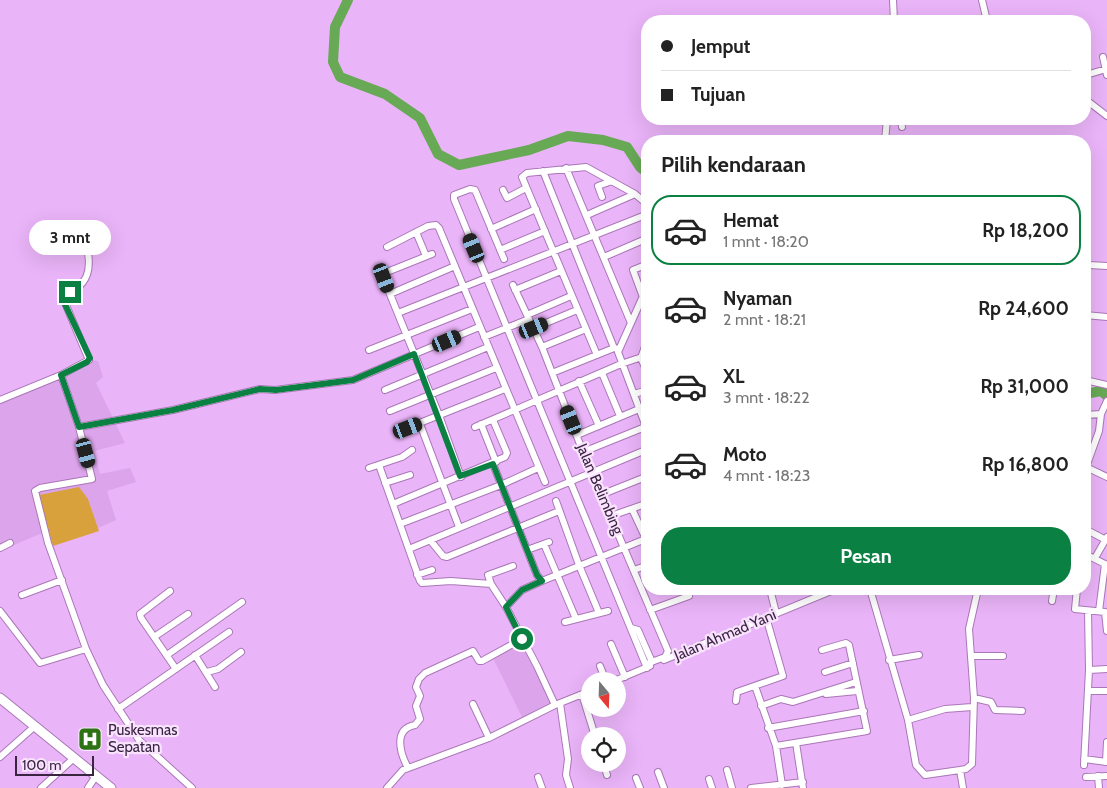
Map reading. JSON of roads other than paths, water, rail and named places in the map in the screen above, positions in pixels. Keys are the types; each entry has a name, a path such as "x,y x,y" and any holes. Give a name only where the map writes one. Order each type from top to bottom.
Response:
{"main road":[{"path":"0,698 111,788"}],"street":[{"path":"893,0 894,15"},
{"path":"982,0 986,15"},
{"path":"1091,74 1106,72 1103,57"},
{"path":"1091,104 1107,116"},
{"path":"597,354 526,188 523,174 586,167 641,199"},
{"path":"566,168 631,322"},
{"path":"544,171 641,411"},
{"path":"602,198 598,186 612,181"},
{"path":"502,190 507,198 526,188"},
{"path":"504,259 474,189 453,196 571,482 600,558 648,664"},
{"path":"587,215 635,194"},
{"path":"492,229 536,209"},
{"path":"398,313 641,217"},
{"path":"386,247 428,226 436,226 442,233 544,482"},
{"path":"500,250 545,231"},
{"path":"416,232 429,255 385,273 384,278 439,415 460,476"},
{"path":"604,257 641,241"},
{"path":"0,400 61,375 90,359 63,298 64,294 81,284 90,268 87,248"},
{"path":"1091,265 1107,266"},
{"path":"390,294 456,266"},
{"path":"641,267 633,270 641,292"},
{"name":"Jalan Belimbing","path":"561,271 514,288 534,328 624,547 641,581"},
{"path":"484,338 571,296"},
{"path":"552,373 597,354 616,349 641,301"},
{"path":"369,350 472,308"},
{"path":"534,328 577,310"},
{"path":"1091,316 1107,317"},
{"path":"79,427 173,410 260,389 276,390 353,380 480,327"},
{"path":"542,347 586,329"},
{"path":"385,390 488,347"},
{"path":"542,581 537,575 517,528 510,505 478,425 641,357"},
{"path":"390,410 496,368"},
{"path":"602,373 620,416"},
{"path":"61,375 79,427 92,479 40,488 35,491 48,543 86,649 118,710 146,748 192,788"},
{"path":"1091,381 1107,385"},
{"path":"579,382 599,426"},
{"path":"397,432 505,389"},
{"path":"634,394 641,392"},
{"path":"1091,451 1100,425 1101,412 1107,401"},
{"path":"577,435 639,409"},
{"path":"1091,414 1101,412"},
{"path":"393,504 505,457 507,453 493,420"},
{"path":"420,424 459,527"},
{"path":"1100,425 1107,430"},
{"path":"584,452 641,432"},
{"path":"368,468 406,455 412,450"},
{"path":"409,549 510,505 571,482 641,452"},
{"path":"378,465 420,579"},
{"path":"400,524 501,485 538,468"},
{"path":"1091,470 1107,477"},
{"path":"385,483 410,475"},
{"path":"603,494 641,479"},
{"path":"556,501 599,613"},
{"path":"612,516 641,506"},
{"path":"632,509 641,526"},
{"path":"430,540 443,556 447,557 559,511"},
{"path":"1091,532 1106,538 1094,558"},
{"path":"506,607 522,590 556,574 641,540"},
{"path":"0,548 10,543"},
{"path":"527,550 547,543 556,574 576,619"},
{"path":"1091,557 1106,564 1099,611"},
{"path":"513,566 488,575 491,584 506,607 558,704 568,759 566,774 570,788"},
{"path":"634,570 641,568"},
{"path":"420,579 432,570"},
{"path":"420,579 491,584"},
{"path":"22,595 62,580"},
{"path":"170,592 140,614 176,669"},
{"name":"Jalan Belimbing","path":"647,595 650,610 668,653 665,657 648,664"},
{"path":"772,595 776,613"},
{"name":"Jalan Ahmad Yani","path":"626,676 648,664 819,595"},
{"path":"872,595 908,720 916,765 922,773 935,774 966,770 972,764 972,707 974,698 969,629 977,595"},
{"path":"1052,601 1053,595"},
{"path":"1076,595 1075,608 1099,611 1106,615 1107,632"},
{"path":"650,610 689,596"},
{"path":"167,655 242,602"},
{"path":"0,611 40,663 86,649"},
{"path":"565,622 608,611"},
{"path":"1088,611 1089,670 1084,762 1106,762 1107,742"},
{"path":"154,636 188,614"},
{"path":"736,701 736,693 783,676 766,617"},
{"path":"118,710 229,632"},
{"path":"408,768 399,748 405,729 415,725 420,719 416,706 420,696 416,687 419,678 473,651 479,662 482,661 522,639"},
{"path":"776,746 865,732 868,728 857,691 853,663 847,643 837,644 822,650"},
{"path":"611,644 623,672"},
{"path":"207,672 213,672 241,652"},
{"path":"195,655 207,672 214,687"},
{"path":"889,660 919,655"},
{"path":"971,656 1003,656"},
{"path":"825,672 853,663"},
{"path":"600,666 602,672"},
{"path":"1089,670 1107,670"},
{"path":"761,706 781,699 790,703 856,682"},
{"path":"755,686 768,728 776,746 782,785"},
{"path":"822,693 857,691"},
{"path":"1088,692 1107,691"},
{"path":"387,788 400,773 408,768 489,738 581,694"},
{"path":"974,698 991,702 995,710 1022,711"},
{"path":"473,704 489,738"},
{"path":"908,720 945,710 972,707"},
{"path":"768,728 864,711"},
{"path":"0,757 34,726"},
{"path":"751,788 803,785 796,743"},
{"path":"42,788 74,758"},
{"path":"726,770 732,788"},
{"path":"960,770 963,788"},
{"path":"658,772 664,788"},
{"path":"88,788 96,776"},
{"path":"538,776 542,788"},
{"path":"1098,776 1099,788"},
{"path":"1086,777 1107,776"},
{"path":"636,778 640,788"},
{"path":"709,779 712,788"}],"waterway":[{"path":"348,0 335,27 333,62 340,77 385,94 420,118 438,154 459,165 529,150 568,136 603,140 627,147 641,168"},
{"path":"1091,393 1101,391 1107,396"}],"place":[{"name":"Puskesmas Sepatan","path":"90,739"}]}
